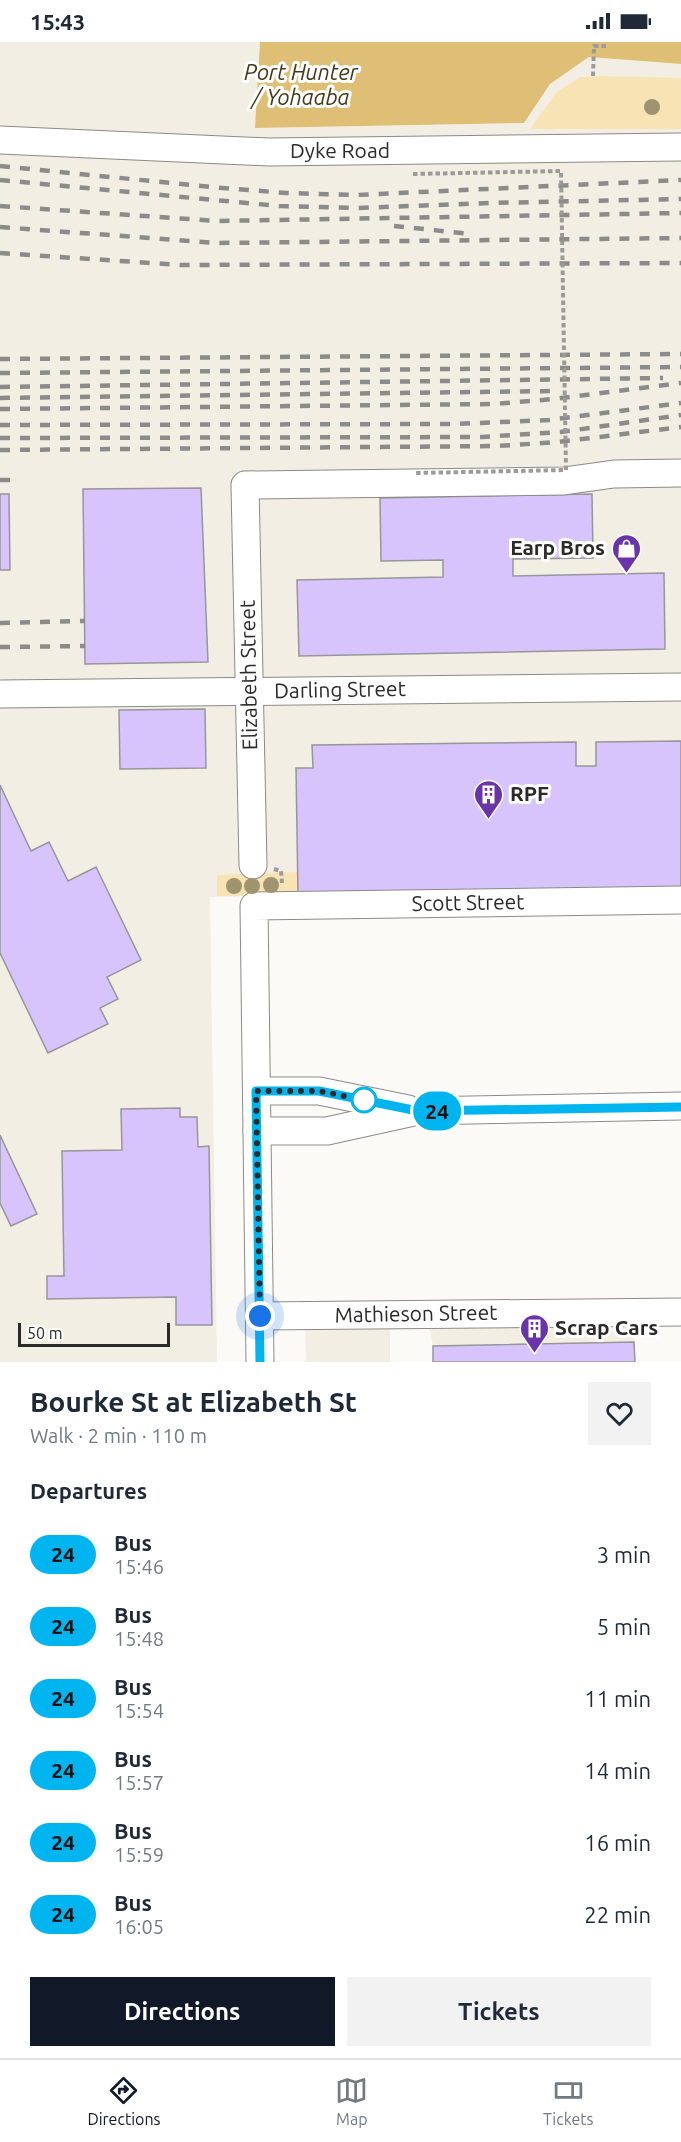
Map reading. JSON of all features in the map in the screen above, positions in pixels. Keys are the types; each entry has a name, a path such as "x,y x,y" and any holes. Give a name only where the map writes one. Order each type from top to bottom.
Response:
{"street":[{"name":"Dyke Road","path":"0,140 269,152 681,147"},
{"name":"Elizabeth Street","path":"253,865 245,485 564,481 614,474 681,473"},
{"name":"Darling Street","path":"0,694 681,687"},
{"name":"Scott Street","path":"256,1091 254,906 681,900"},
{"path":"260,1362 256,1091 319,1091 418,1111"},
{"path":"257,1131 327,1131 418,1111 681,1107"},
{"name":"Mathieson Street","path":"260,1316 681,1312"}],"path":[{"path":"593,76 594,46 606,46"},
{"path":"413,174 561,171 566,454 566,470 416,473"}],"shaded area":[{"path":"0,42 260,42 256,128 524,123 550,84 589,57 681,64 681,889 210,897 217,1362 0,1362"},
{"path":"580,77 681,78 681,129 530,129 557,92"},
{"path":"297,872 298,895 217,896 217,875"},
{"path":"390,1325 390,1362 306,1362 305,1329"},
{"path":"429,1325 634,1326 635,1362 433,1362"}],"water":[{"name":"Port Hunter / Yohaaba","path":"260,42 681,42 681,64 589,57 550,84 524,123 255,128"}],"building":[{"path":"201,488 208,662 85,664 83,489"},
{"path":"0,494 9,494 10,570 0,570"},
{"name":"Earp Bros","path":"592,494 593,558 513,559 513,576 664,573 665,649 299,656 297,580 443,577 443,560 381,561 380,498"},
{"path":"205,709 206,768 120,769 119,710"},
{"name":"RPF","path":"681,741 681,889 298,895 296,768 313,768 312,745 576,742 576,766 596,766 596,742"},
{"path":"0,785 31,851 49,842 68,881 96,867 141,960 107,977 118,999 100,1008 108,1024 48,1053 0,953"},
{"path":"180,1108 180,1117 197,1117 198,1147 209,1146 212,1325 176,1325 176,1297 47,1299 47,1276 64,1276 62,1151 122,1150 121,1109"},
{"path":"0,1135 37,1214 11,1226 0,1203"},
{"name":"Scrap Cars","path":"634,1342 635,1362 433,1362 433,1346"}],"railway":[{"path":"0,166 211,187 286,193 356,195 681,180"},
{"path":"0,180 279,206 356,208 681,199"},
{"path":"0,206 217,221 681,213"},
{"path":"394,226 471,234"},
{"path":"0,227 217,243 681,238"},
{"path":"0,253 181,265 681,263"},
{"path":"0,359 681,354"},
{"path":"0,373 681,367"},
{"path":"0,387 663,378"},
{"path":"0,409 495,404 681,383"},
{"path":"0,398 555,391"},
{"path":"0,425 454,424 549,420 681,403"},
{"path":"0,438 482,437 561,432 681,415"},
{"path":"0,450 498,446 558,442 681,427"},
{"path":"0,480 19,480"},
{"path":"0,623 85,621"},
{"path":"0,647 85,646"}],"bus line":[{"name":"24","path":"260,1362 256,1091 319,1091 418,1111 681,1107"}],"place":[{"name":"Earp Bros","path":"626,574"},
{"name":"RPF","path":"489,820"},
{"name":"Scrap Cars","path":"534,1354"}],"route":[{"path":"260,1316 256,1091 319,1091 364,1100"}]}
